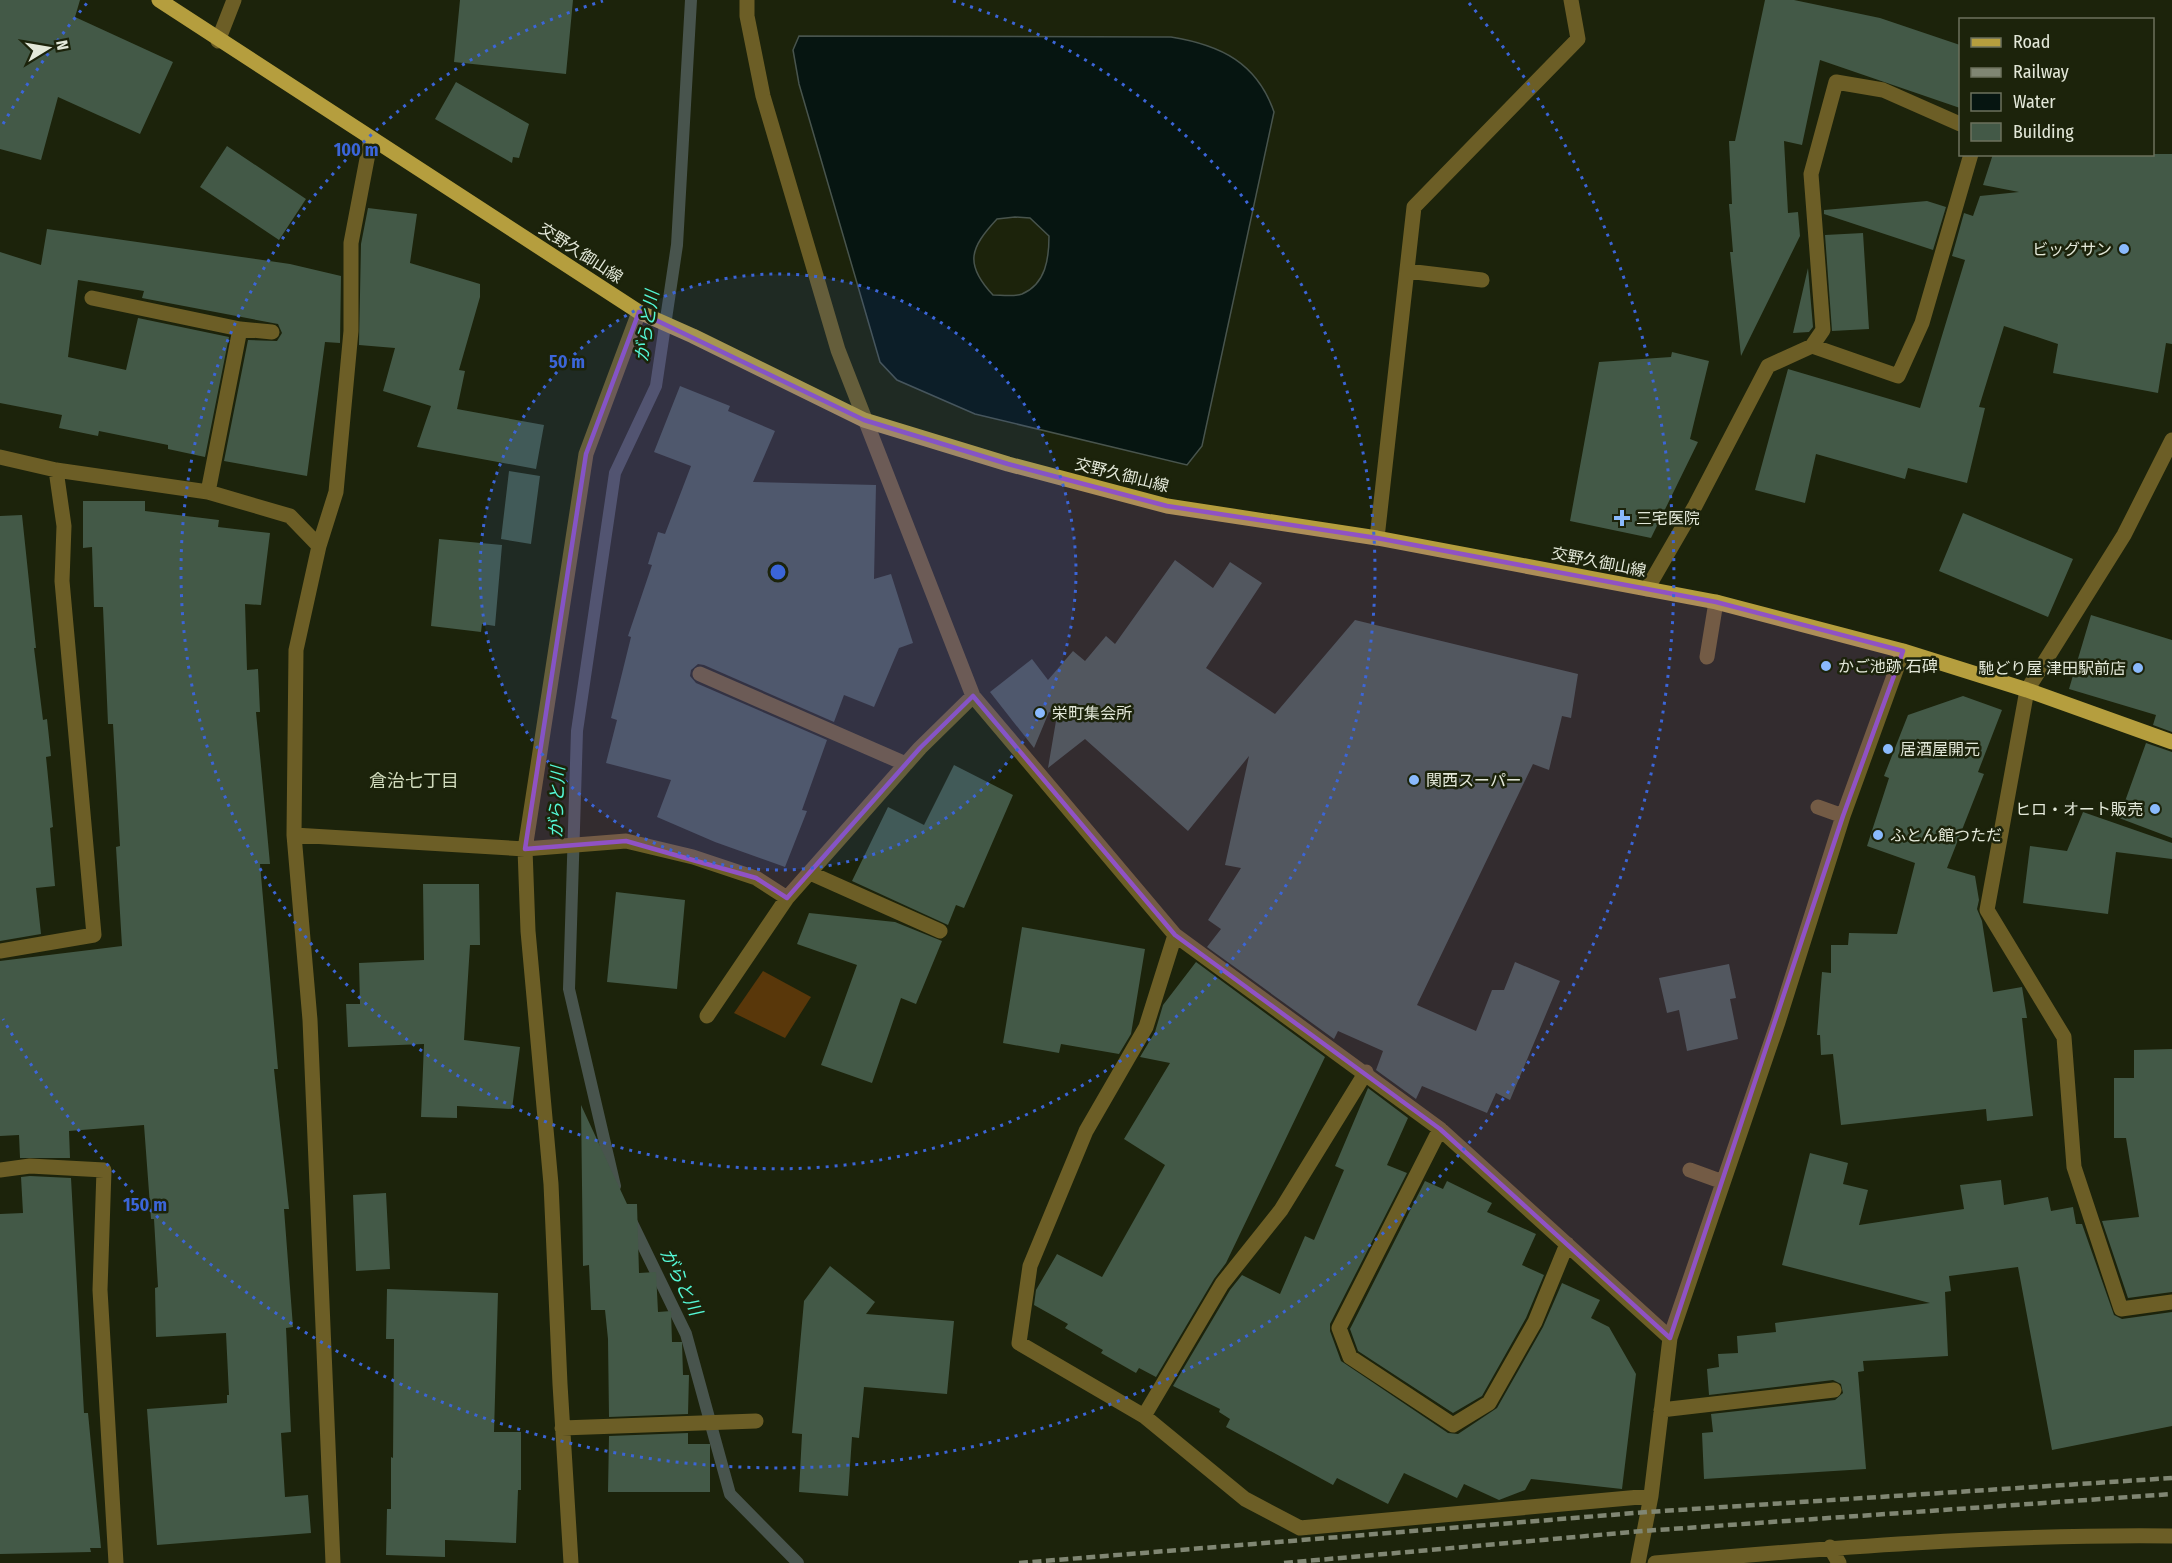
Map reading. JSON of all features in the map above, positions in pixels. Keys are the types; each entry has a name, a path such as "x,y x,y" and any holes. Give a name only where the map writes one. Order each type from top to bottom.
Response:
{"main road":[{"name":"交野久御山線","path":"159,0 218,41 644,314 864,420 1008,464 1167,506 1377,538 1716,602 1903,651 2027,690 2172,742"}],"street":[{"path":"218,41 234,0"},
{"path":"747,0 747,16 763,96 838,350 973,696 1175,934 1366,1072 1440,1129 1671,1338"},
{"path":"1377,538 1414,207 1578,39 1571,0"},
{"path":"1647,589 1695,506 1768,366 1812,346 1822,330 1811,174 1836,82 1883,90 1959,124"},
{"path":"333,1563 310,1020 294,835 296,650 319,546 336,492 351,331 351,243 371,138"},
{"path":"1812,346 1898,376 1922,323 1970,156"},
{"path":"1407,271 1482,280"},
{"path":"92,298 240,328 272,332"},
{"path":"572,1563 562,1428 551,1184 528,931 525,849 586,454 644,314"},
{"path":"208,492 240,328"},
{"path":"2172,440 2124,535 2027,690 1987,910 2064,1037 2074,1167 2121,1309 2172,1302"},
{"path":"0,457 56,470 208,492 290,516 319,546"},
{"path":"0,951 94,936 62,581 64,526 56,470"},
{"path":"1707,657 1716,602"},
{"path":"1638,1563 1651,1496 1671,1338 1843,816 1903,651"},
{"path":"700,674 906,764"},
{"path":"707,1016 787,898 906,764 973,696"},
{"path":"1818,807 1843,816"},
{"path":"294,835 525,849 626,841 693,857 756,878 787,898"},
{"path":"810,873 940,931"},
{"path":"1175,934 1146,1027 1086,1131 1030,1266 1019,1343 1144,1416 1245,1498 1300,1528 1651,1496"},
{"path":"1144,1416 1222,1284 1281,1209 1366,1072"},
{"path":"1440,1129 1339,1328 1350,1357 1453,1425 1490,1403 1535,1322 1567,1245"},
{"path":"0,1170 30,1166 104,1170 100,1290 116,1563"},
{"path":"1690,1170 1723,1182"},
{"path":"1661,1410 1834,1390"},
{"path":"562,1428 756,1421"},
{"path":"1655,1563 1830,1547 2115,1535 2172,1536"},
{"path":"1830,1547 1839,1563"}],"highlighted area":[{"path":"639,312 864,420 1008,464 1167,506 1377,538 1716,602 1903,651 1843,816 1670,1338 1440,1129 1175,935 973,696 920,748 787,898 756,878 626,841 525,849 586,454"}],"shaded area":[{"path":"763,971 811,997 785,1038 734,1013"}],"water":[{"path":"799,36 1171,37 1221,51 1247,69 1267,95 1274,112 1202,446 1187,465 975,414 897,380 880,362 799,84 793,50","holes":["1030,218 1049,236 1047,261 1041,277 1030,290 1022,294 993,295 974,265 976,248 997,219"]}],"building":[{"path":"0,0 80,0 75,17 173,62 140,134 58,97 41,160 0,149"},
{"path":"460,0 573,0 566,74 454,62"},
{"path":"1765,0 1794,0 1880,18 1959,45 1959,108 1820,60 1802,145 1784,141 1788,213 1798,212 1800,236 1741,356 1730,252 1733,252 1729,204 1732,204 1729,141 1735,141"},
{"path":"456,82 529,124 519,158 513,157 512,163 435,119"},
{"path":"227,146 306,199 279,240 200,187"},
{"path":"2172,154 2172,344 2166,343 2158,393 2053,373 2058,344 2004,326 1979,407 1985,408 1967,483 1908,468 1905,479 1816,454 1805,503 1755,490 1788,369 1920,408 1965,260 1952,256 1964,213 1973,216 1980,196 2019,192 1983,185 1992,156"},
{"path":"1927,201 1946,207 1933,250 1824,214 1824,210"},
{"path":"368,208 417,214 410,263 480,284 480,297 459,370 465,371 457,409 544,425 536,469 417,447 431,406 383,391 395,348 359,345 361,244"},
{"path":"47,229 290,264 341,276 340,343 325,342 307,476 224,461 248,340 277,341 282,333 278,324 142,298 144,291 78,280 68,357 126,370 138,318 229,337 205,457 168,449 168,445 99,431 98,436 59,428 62,415 0,403 0,252 41,265"},
{"path":"1863,233 1869,329 1832,331 1825,235"},
{"path":"1808,268 1813,327 1809,332 1793,333"},
{"path":"1672,352 1709,361 1690,439 1698,442 1651,538 1570,521 1599,362 1671,357"},
{"path":"680,386 730,406 728,411 775,431 753,482 876,485 874,579 891,574 913,643 899,648 874,707 844,695 834,722 704,665 698,664 691,670 690,676 696,683 827,740 802,810 807,811 785,867 715,842 657,817 671,780 606,763 617,720 611,718 631,637 628,636 652,565 648,564 658,532 665,534 691,466 654,452"},
{"path":"509,471 540,476 531,544 501,539"},
{"path":"83,501 145,501 145,511 219,520 218,527 270,533 261,605 245,604 247,670 258,669 260,712 256,712 270,864 260,864 278,1069 274,1069 289,1209 284,1209 293,1327 286,1328 291,1432 281,1433 285,1497 308,1495 311,1533 157,1545 147,1409 227,1403 227,1395 229,1395 226,1333 156,1337 155,1288 158,1287 154,1219 151,1219 144,1125 69,1131 70,1158 20,1158 19,1135 0,1136 0,961 122,946 116,847 120,846 113,724 108,724 103,607 94,607 92,547 83,548"},
{"path":"1963,513 2073,559 2048,617 1939,571"},
{"path":"22,515 36,648 34,648 43,720 47,719 51,756 46,757 53,827 50,828 55,886 36,888 41,934 0,941 0,516"},
{"path":"439,539 502,545 495,626 482,624 481,632 431,626"},
{"path":"1175,560 1213,588 1230,562 1262,583 1206,668 1275,714 1355,620 1578,674 1571,718 1562,716 1549,770 1533,764 1417,1005 1476,1031 1492,990 1504,990 1515,962 1560,981 1510,1100 1496,1093 1487,1113 1422,1086 1416,1099 1376,1070 1383,1051 1338,1031 1334,1039 1207,947 1221,929 1208,920 1241,868 1225,865 1249,756 1188,831 1085,739 1048,768 1057,715 1049,712 1034,748 990,692 1032,659 1048,680 1073,651 1085,661 1106,636 1115,644"},
{"path":"2091,615 2172,640 2172,732 2153,725 2156,715 2069,689"},
{"path":"1963,696 2002,710 1978,772 1984,774 1947,868 1975,876 1979,900 1977,909 1982,921 1993,992 2022,987 2027,1018 2022,1018 2033,1116 1987,1121 1986,1109 1841,1125 1833,1054 1821,1055 1820,1035 1817,1035 1822,972 1831,973 1831,945 1848,945 1849,933 1897,934 1915,863 1867,846 1889,778 1884,776 1908,715"},
{"path":"2146,743 2172,752 2172,838 2119,818"},
{"path":"954,765 1013,795 964,908 956,905 948,925 852,881 888,807 924,825"},
{"path":"2083,812 2172,843 2172,859 2116,852 2108,914 2023,903 2030,846 2067,851"},
{"path":"423,884 479,884 480,945 470,945 464,1040 520,1047 512,1109 457,1106 457,1118 421,1117 424,1044 348,1047 346,1004 360,1004 359,963 424,960"},
{"path":"616,892 685,900 677,989 607,982"},
{"path":"809,913 895,922 942,941 916,1004 901,998 872,1083 821,1065 857,965 797,944"},
{"path":"1022,927 1145,949 1131,1034 1119,1054 1061,1044 1059,1053 1003,1043"},
{"path":"1196,962 1325,1057 1226,1263 1214,1279 1156,1377 1139,1368 1136,1373 1101,1353 1103,1350 1065,1328 1068,1324 1034,1305 1036,1290 1057,1254 1102,1277 1165,1165 1124,1139 1170,1063 1140,1057 1155,1032 1163,1005"},
{"path":"1729,964 1736,998 1730,999 1738,1039 1687,1051 1679,1010 1667,1013 1659,978"},
{"path":"2172,1049 2172,1292 2128,1298 2102,1221 2139,1217 2126,1138 2114,1138 2114,1078 2134,1078 2134,1050"},
{"path":"1368,1088 1408,1118 1387,1165 1407,1173 1330,1324 1330,1331 1341,1361 1448,1433 1458,1434 1497,1408 1543,1327 1562,1283 1600,1300 1591,1318 1609,1327 1636,1374 1622,1489 1531,1479 1525,1490 1499,1500 1464,1484 1457,1498 1404,1473 1388,1504 1337,1478 1333,1485 1226,1427 1230,1419 1219,1412 1220,1409 1173,1386 1230,1290 1242,1275 1280,1294 1305,1236 1314,1240 1344,1170 1335,1166"},
{"path":"581,1105 627,1204 637,1204 639,1273 656,1272 658,1312 671,1311 672,1342 682,1342 683,1375 689,1375 688,1414 609,1417 608,1339 605,1310 591,1310 589,1265 583,1266"},
{"path":"1810,1153 1848,1163 1843,1184 1868,1190 1859,1225 1964,1209 1960,1185 2001,1180 2004,1205 2048,1197 2051,1211 2073,1207 2076,1224 2082,1224 2114,1315 2122,1319 2172,1312 2172,1426 2052,1450 2018,1267 1949,1276 1951,1291 1945,1292 1948,1356 1863,1361 1864,1371 1858,1372 1866,1469 1704,1479 1702,1433 1713,1432 1711,1414 1835,1400 1843,1393 1841,1384 1833,1380 1709,1395 1707,1369 1719,1367 1718,1354 1738,1353 1737,1336 1776,1332 1775,1323 1930,1303 1782,1265"},
{"path":"21,1177 71,1178 84,1413 88,1413 101,1548 90,1548 91,1552 0,1554 0,1214 23,1213"},
{"path":"1425,1181 1443,1189 1447,1181 1492,1203 1487,1212 1536,1234 1522,1265 1544,1275 1526,1318 1482,1396 1453,1413 1358,1351 1350,1329"},
{"path":"386,1193 390,1269 356,1271 353,1195"},
{"path":"830,1266 875,1302 866,1314 954,1321 947,1394 864,1387 859,1438 852,1437 848,1496 799,1492 802,1434 792,1433 804,1301"},
{"path":"387,1289 498,1293 494,1432 521,1432 521,1490 518,1490 516,1543 445,1540 445,1557 386,1555 387,1509 391,1509 391,1457 393,1458 394,1339 386,1339"},
{"path":"688,1433 688,1444 710,1444 710,1492 608,1492 609,1436"}],"waterway":[{"name":"がらと川","path":"615,1186 569,989 577,731 615,473 656,386 677,245 691,0"},
{"name":"がらと川","path":"631,1221 686,1334 730,1494 798,1563"}],"railway":[{"path":"1019,1563 1647,1512 2172,1478"},
{"path":"1284,1563 1643,1531 2172,1494"}],"place":[{"name":"ビッグサン","path":"2124,249"},
{"name":"三宅医院","path":"1622,518"},
{"name":"かご池跡 石碑","path":"1826,666"},
{"name":"馳どり屋 津田駅前店","path":"2138,668"},
{"name":"栄町集会所","path":"1040,713"},
{"name":"居酒屋開元","path":"1888,749"},
{"name":"関西スーパー","path":"1414,780"},
{"name":"ヒロ・オート販売","path":"2155,809"},
{"name":"ふとん館つただ","path":"1878,835"}],"district":[{"name":"倉治七丁目","path":"414,781"}]}
